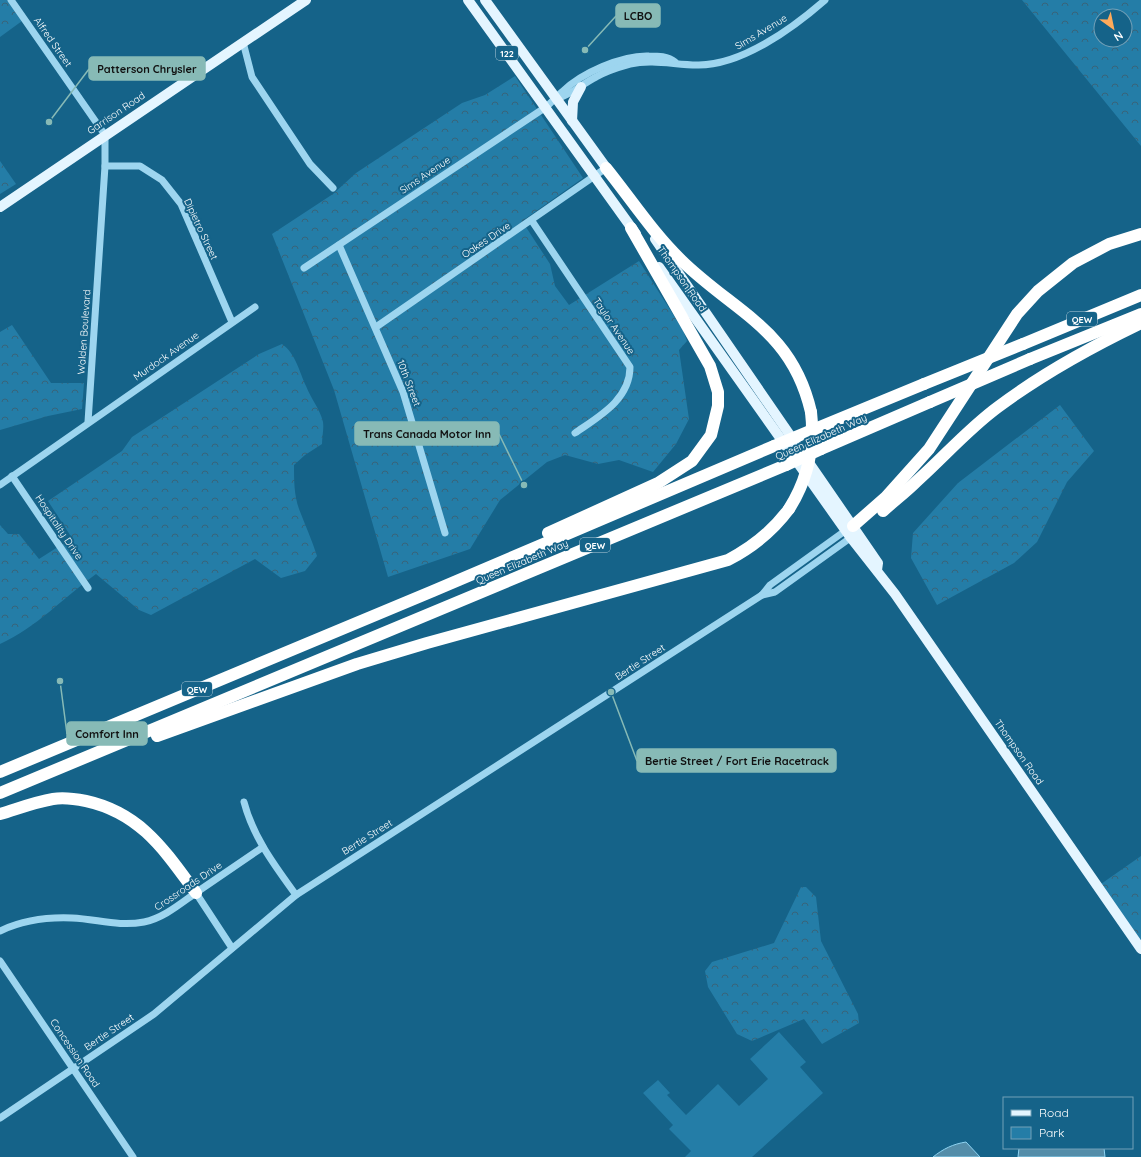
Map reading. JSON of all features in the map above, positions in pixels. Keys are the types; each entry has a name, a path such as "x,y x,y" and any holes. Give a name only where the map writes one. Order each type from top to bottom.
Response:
{"highway":[{"path":"68,764 160,735 364,662 728,560 748,550 777,526 789,510 806,476 811,455 811,412 798,373 776,340 681,260 667,245 606,168"},
{"path":"433,591 487,561 658,483 692,461 711,435 718,406 718,392 710,366 631,228"},
{"path":"852,532 886,498 924,455 1017,314 1038,291 1074,264 1097,250 1108,244 1141,234"},
{"name":"Queen Elizabeth Way","path":"0,772 433,591 774,446 1141,295"},
{"name":"Queen Elizabeth Way","path":"0,793 786,466 821,449 1030,359 1141,314"},
{"path":"852,532 916,482 996,408 1043,375 1095,345 1141,323"},
{"path":"0,814 54,799 73,798 111,808 133,820 154,839 196,893"}],"main road":[{"name":"Garrison Road","path":"0,207 306,0"},
{"name":"Thompson Road","path":"468,0 546,107 631,228 852,532 878,563 877,570 1141,949"},
{"name":"Thompson Road","path":"485,0 506,27 606,168 852,532"},
{"path":"488,0 506,27"},
{"path":"572,121 573,102 581,86"}],"street":[{"name":"Alfred Street","path":"11,0 105,135"},
{"name":"Sims Avenue","path":"556,99 565,97 596,77 631,64 675,62 697,65 723,63 744,55 808,15 825,0"},
{"path":"243,42 252,77 310,164 333,188"},
{"name":"Sims Avenue","path":"304,268 546,107 562,92 593,71 621,59 640,56 671,58 675,62"},
{"name":"Walden Boulevard","path":"88,422 105,166 105,135"},
{"name":"Dipietro Street","path":"105,166 140,166 162,180 181,204 232,322"},
{"name":"Oakes Drive","path":"376,327 532,221 606,168"},
{"name":"Taylor Avenue","path":"532,221 630,367 630,373 620,398 614,405 575,434"},
{"name":"10th Street","path":"339,245 403,392 445,533"},
{"name":"Murdock Avenue","path":"88,422 255,306"},
{"path":"0,485 88,422"},
{"name":"Hospitality Drive","path":"12,476 88,588"},
{"name":"Bertie Street","path":"0,1118 154,1014 296,895 762,595 770,586 852,532"},
{"path":"244,802 247,813 263,847 296,895"},
{"name":"Crossroads Drive","path":"0,931 17,924 72,918 122,924 146,922 171,910 263,847"},
{"path":"196,893 232,948"},
{"name":"Concession Road","path":"0,961 133,1157"}],"green space":[{"path":"0,0 7,0 22,21 0,37"},
{"path":"1022,0 1141,0 1141,146"},
{"path":"515,76 583,178 522,221 550,264 555,286 569,305 639,261 683,330 687,341 679,350 689,419 676,444 653,472 619,460 598,464 565,455 547,462 500,500 470,549 388,577 334,390 272,234 333,194 356,173 462,103 485,95"},
{"path":"0,161 16,184 0,194"},
{"path":"12,325 51,383 84,383 82,409 48,416 0,430 0,332"},
{"path":"282,344 291,353 297,363 308,391 320,413 323,422 322,444 305,455 294,465 297,504 317,556 305,571 281,578 255,559 151,615 139,610 96,574 26,630 0,644 0,525 8,534 19,534 39,559 72,538 48,501 122,451 132,437 259,354"},
{"path":"1060,405 1094,451 1067,482 1037,542 1014,563 937,605 911,558 913,533 958,483"},
{"path":"1141,856 1141,941 1101,884"},
{"path":"801,887 806,887 816,897 821,941 858,1014 859,1023 822,1044 804,1019 752,1041 737,1034 708,987 705,971 712,962 774,943"},
{"path":"779,1032 806,1062 800,1067 823,1093 752,1157 685,1157 691,1151 669,1129 673,1125 643,1093 658,1080 670,1093 667,1095 686,1115 718,1084 739,1106 768,1079 750,1059"}],"shaded area":[{"path":"966,1142 980,1157 933,1157 948,1147"},
{"path":"1019,1149 1104,1149 1105,1157 1018,1157"}],"place":[{"name":"LCBO","path":"585,50"},
{"name":"Patterson Chrysler","path":"49,122"},
{"name":"Trans Canada Motor Inn","path":"524,485"},
{"name":"Comfort Inn","path":"60,681"},
{"name":"Bertie Street / Fort Erie Racetrack","path":"611,692"}]}
